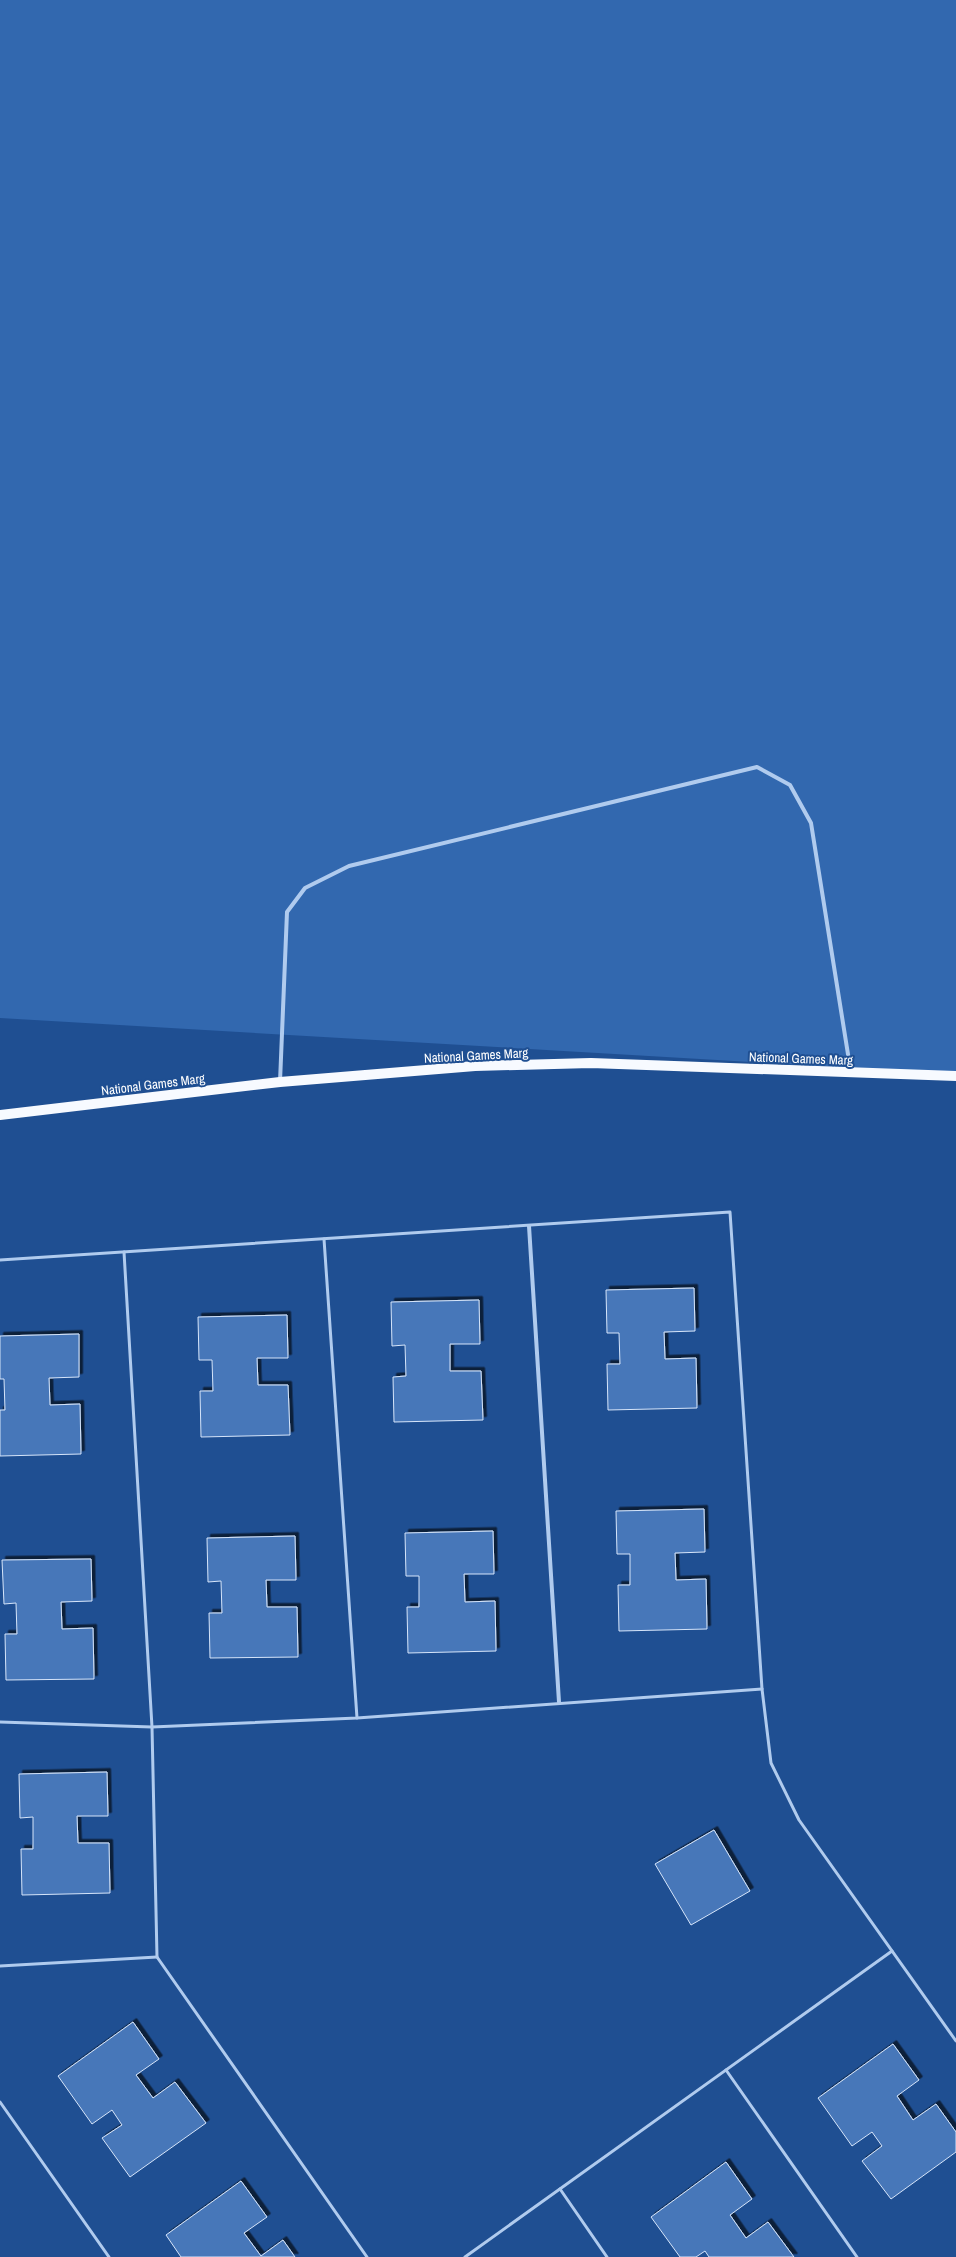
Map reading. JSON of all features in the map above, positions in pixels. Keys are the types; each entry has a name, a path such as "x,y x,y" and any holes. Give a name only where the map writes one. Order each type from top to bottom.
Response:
{"main road":[{"name":"National Games Marg","path":"0,1115 280,1082 475,1066 591,1062 956,1076"}],"street":[{"path":"280,1082 287,912 305,888 349,866 757,767 790,785 811,823 851,1073"},
{"path":"529,1226 559,1702"}],"lane":[{"path":"0,1260 730,1212 762,1689 771,1763 784,1793 799,1820 956,2041"},
{"path":"324,1239 357,1718"},
{"path":"124,1252 152,1727 157,1957 367,2257"},
{"path":"0,1722 152,1727 357,1718 559,1702 762,1689"},
{"path":"465,2257 892,1951"},
{"path":"0,1966 157,1957"},
{"path":"726,2070 857,2257"},
{"path":"0,2102 109,2257"},
{"path":"560,2189 607,2257"}],"shaded area":[{"path":"0,0 956,0 956,1074 0,1018"}],"building":[{"path":"694,1288 695,1331 664,1332 665,1359 696,1358 697,1408 608,1410 607,1364 620,1364 619,1333 607,1333 606,1290"},
{"path":"479,1300 480,1344 450,1344 450,1371 481,1371 483,1420 394,1422 393,1377 406,1376 405,1345 392,1346 391,1302"},
{"path":"287,1315 288,1358 257,1358 258,1385 288,1385 290,1435 201,1437 200,1391 213,1391 212,1360 199,1360 198,1317"},
{"path":"79,1334 79,1377 49,1378 50,1405 80,1404 81,1454 0,1456 0,1410 5,1410 4,1379 0,1379 0,1336"},
{"path":"704,1509 705,1552 675,1553 676,1580 706,1579 707,1629 619,1631 618,1585 630,1585 630,1554 617,1554 616,1511"},
{"path":"493,1531 494,1574 464,1574 465,1602 495,1601 496,1651 408,1653 407,1607 419,1607 419,1576 406,1576 405,1533"},
{"path":"295,1536 296,1580 266,1580 267,1607 297,1607 298,1657 210,1658 209,1613 222,1613 221,1581 208,1582 207,1538"},
{"path":"91,1559 92,1601 61,1602 62,1629 93,1628 94,1679 6,1680 5,1634 17,1634 16,1603 4,1604 2,1560"},
{"path":"107,1772 108,1816 77,1816 78,1843 109,1843 110,1893 22,1895 21,1849 33,1849 33,1817 20,1818 19,1774"},
{"path":"714,1830 750,1891 691,1925 655,1864"},
{"path":"133,2022 159,2059 136,2075 153,2098 175,2082 206,2123 130,2177 102,2138 122,2125 112,2110 92,2124 58,2076"},
{"path":"893,2044 919,2080 897,2096 913,2120 936,2104 956,2132 956,2152 891,2199 862,2161 882,2146 872,2132 852,2146 818,2098"},
{"path":"726,2162 752,2199 730,2215 746,2238 768,2222 794,2257 709,2257 705,2251 696,2257 680,2257 651,2217"},
{"path":"241,2181 267,2217 244,2233 261,2256 283,2240 295,2257 181,2257 166,2235"}]}
